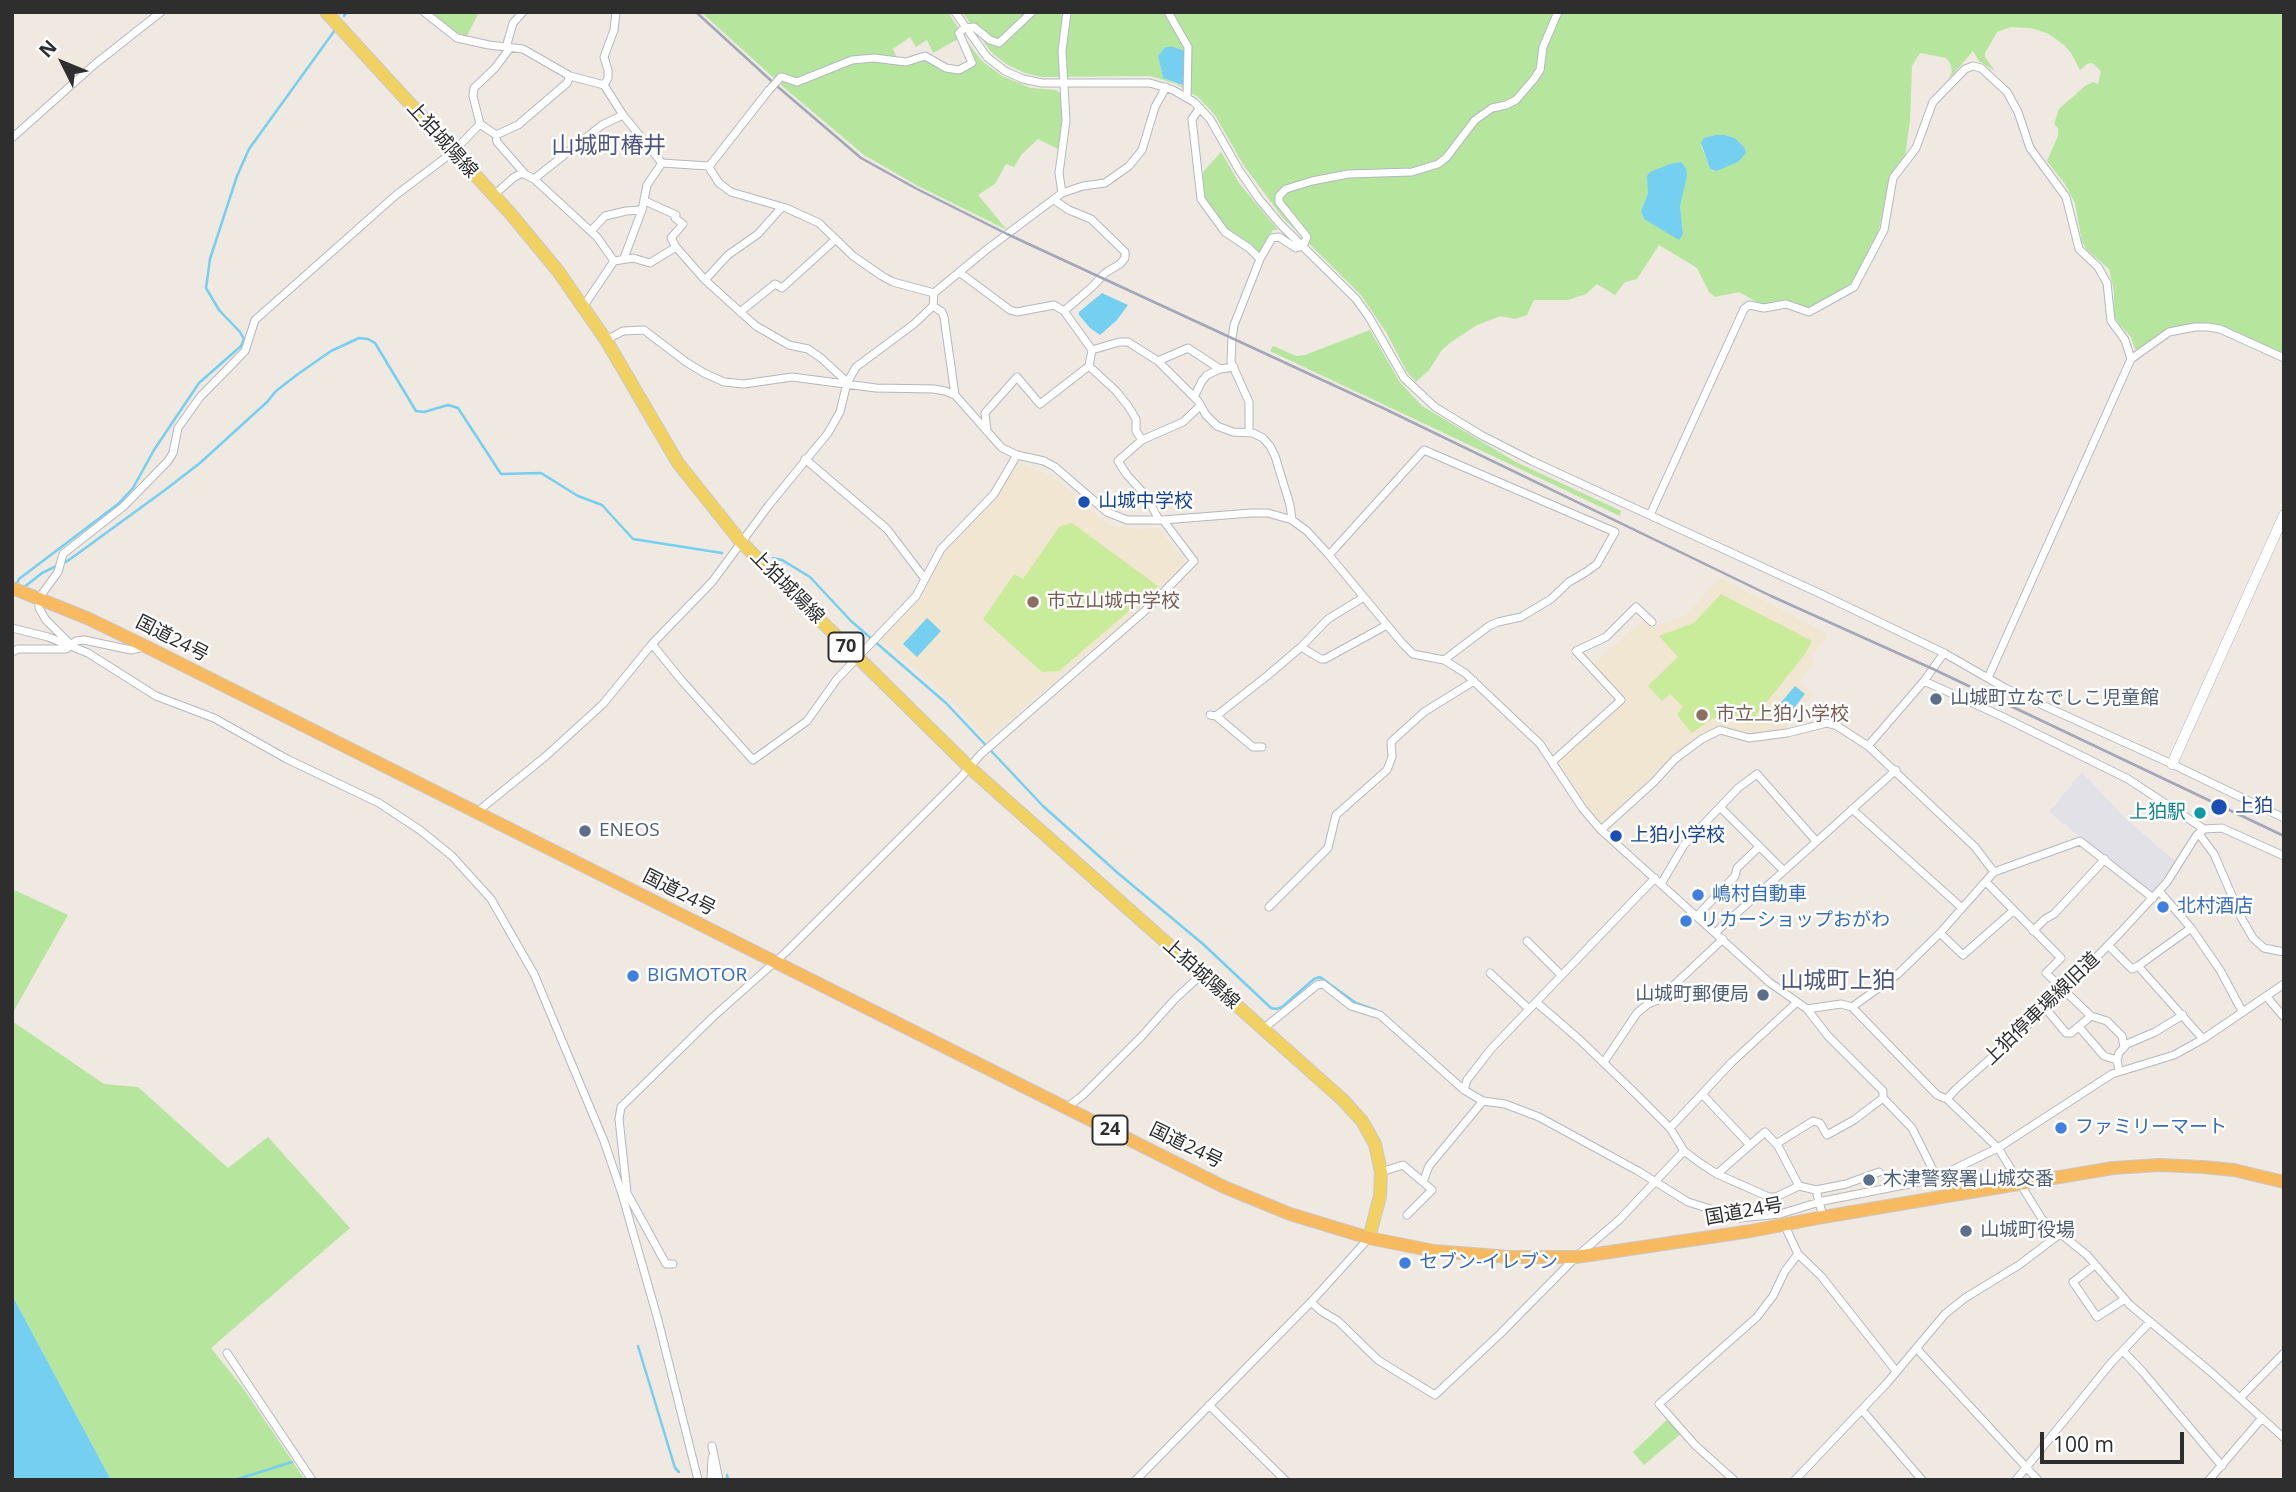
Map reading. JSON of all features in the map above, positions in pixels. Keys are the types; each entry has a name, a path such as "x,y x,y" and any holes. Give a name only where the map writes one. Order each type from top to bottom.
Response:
{"highway":[{"name":"国道24号","path":"12,588 145,646 1224,1187 1290,1214 1369,1238 1434,1251 1510,1257 1576,1257 1727,1235 2113,1168 2159,1165 2234,1170 2284,1182"}],"main road":[{"name":"上狛城陽線","path":"334,15 558,271 606,340 678,463 741,542 969,767 1343,1100 1362,1121 1375,1144 1381,1172 1380,1196 1369,1238"}],"street":[{"path":"12,138 95,64 161,12"},
{"path":"510,48 507,44 513,23 523,12"},
{"path":"604,85 608,78 608,69 604,57 614,30 616,12"},
{"path":"954,12 987,57 1005,71 1032,81 1141,82 1166,87 1200,107 1254,191 1280,224 1356,299 1370,317 1404,378 1426,401 1491,440 1944,653 2050,710 2284,818"},
{"path":"425,13 457,38 532,53 570,76 604,85 623,115 662,163 708,166 782,76 797,82 861,58 906,62 925,56 946,68 959,70 972,63 959,33 964,28 975,27 990,40 999,43 1032,12"},
{"path":"1062,193 1059,173 1066,121 1062,51 1067,12"},
{"path":"1168,12 1188,47 1187,97"},
{"path":"1303,246 1307,237 1280,205 1281,193 1299,185 1336,177 1412,172 1437,164 1446,158 1482,114 1492,108 1506,105 1526,90 1540,70 1543,47 1558,12"},
{"path":"510,48 495,68 474,88 472,96 480,124 496,135 497,142 525,174 591,231 614,261"},
{"path":"1650,515 1744,309 1749,305 1764,308 1786,304 1809,312 1854,287 1882,235 1893,178 1916,148 1933,102 1965,69 1973,66 1981,68 2007,92 2018,111 2031,148 2066,197 2079,249 2098,267 2107,283 2111,321 2131,352 2131,359 1988,678"},
{"path":"496,135 518,125 538,110 567,83 570,76"},
{"path":"476,813 546,757 603,704 652,644 712,582 805,458 835,423 847,383 856,367 906,331 933,306 934,293 1062,193 1112,180 1138,157 1157,102 1166,87"},
{"path":"1200,107 1192,119 1201,199 1225,232 1260,259"},
{"path":"534,179 602,125 623,115"},
{"path":"71,645 46,620 34,596 58,572 63,554 124,506 168,461 173,453 178,428 208,388 244,351 255,320 396,195 453,152 480,124"},
{"path":"624,258 645,201 647,185 662,163"},
{"path":"708,166 712,176 731,192 782,207 819,223 853,256 882,276 893,282 934,293"},
{"path":"494,196 513,178 525,174"},
{"path":"1054,200 1091,219 1125,253 1120,264 1105,273 1063,311"},
{"path":"645,201 676,215 675,218 682,224 671,237 676,247 705,280 755,326 789,345 808,349 847,383"},
{"path":"705,280 728,255 758,234 782,207"},
{"path":"591,231 605,216 642,210"},
{"path":"1248,432 1249,402 1231,362 1234,324 1269,240 1275,237 1296,248 1303,246"},
{"path":"740,312 775,284 782,288 836,239"},
{"path":"583,307 614,261 633,258 650,263 676,247"},
{"path":"959,272 1010,310 1017,312 1054,305 1063,311 1093,349"},
{"path":"933,306 942,312 944,317 955,395"},
{"path":"2131,359 2169,332 2208,327 2220,329 2284,358"},
{"path":"606,340 623,331 644,330 686,362 724,382 744,384 792,377 876,388 934,388 955,395 1002,448 1055,467 1113,516 1132,521 1251,513 1268,513 1292,520 1307,531 1329,555 1413,654 1444,660 1474,681 1529,733 1601,830 1769,982 1807,1009 1828,1037 1883,1091 1883,1098 1912,1128 1932,1168 1932,1178"},
{"path":"1093,349 1128,342 1158,361 1194,397 1217,426 1233,432 1258,435 1270,446 1290,505 1292,520"},
{"path":"1158,361 1188,348 1220,369"},
{"path":"987,431 985,413 1017,377 1040,404 1089,366 1093,349"},
{"path":"1089,366 1116,391 1136,419 1136,432 1142,440"},
{"path":"1194,397 1202,381 1220,369 1234,367"},
{"path":"673,1264 666,1264 625,1194 619,1119 621,1107 713,1017 785,953 986,749 1148,608 1194,561 1118,461 1142,440 1183,422 1200,406"},
{"path":"1329,555 1424,450 1615,532 1597,564 1569,582 1551,599 1521,617 1489,626 1444,660"},
{"path":"652,644 753,760 807,721 857,657 916,596 942,549 994,494 1017,455"},
{"path":"805,458 887,528 925,579"},
{"path":"2172,764 2284,514"},
{"path":"1262,747 1253,747 1213,715 1301,648 1328,619 1364,597"},
{"path":"1552,762 1621,700 1576,651 1606,637 1636,607 1652,622"},
{"path":"1301,648 1325,659 1387,625"},
{"path":"12,628 38,634 88,653 156,696 214,718 287,759 379,803 420,830 452,856 491,899 534,974 625,1194 698,1480"},
{"path":"12,652 18,649 66,649 76,641 85,640 131,650 145,646"},
{"path":"1868,746 1924,681 1944,653"},
{"path":"1269,906 1328,848 1336,815 1387,770 1392,757 1391,742 1424,712 1474,681"},
{"path":"1924,681 2129,779 2201,831 2253,938 2264,948 2284,952"},
{"path":"1601,830 1675,759 1702,739 1720,730 1749,738 1787,733 1827,723 1837,726 1868,746 1896,770 1975,847 1994,872"},
{"path":"1716,932 1896,770"},
{"path":"1464,1090 1467,1080 1491,1049 1561,975 1658,881 1684,845 1738,788 1757,775 1816,841"},
{"path":"1720,807 1783,870"},
{"path":"1852,809 1962,908"},
{"path":"2201,831 2222,828 2284,856"},
{"name":"上狛停車場線旧道","path":"1947,1099 2066,990 2156,894 2201,831"},
{"path":"1852,1007 1898,974 1940,933 1994,872 2080,841 2156,894 2191,928 2220,970 2242,1011"},
{"path":"1698,916 1735,876 1737,868 1759,847"},
{"path":"2033,931 2054,914 2105,859"},
{"path":"1986,881 2061,958 2046,973 2091,1016 2107,1021 2122,1036 2124,1047"},
{"path":"1940,933 1963,955 2013,911"},
{"path":"2108,945 2132,969 2191,928"},
{"path":"1604,1062 1637,1013 1647,1003 1658,1000 1723,939"},
{"path":"1527,941 1561,975"},
{"path":"2138,966 2203,1039"},
{"path":"1490,973 1529,1009"},
{"path":"1066,1108 1082,1096 1175,999 1202,975"},
{"path":"1263,1029 1317,985 1323,985 1351,1006 1380,1014 1464,1090 1483,1101 1505,1104 1539,1117 1656,1181 1688,1202 1738,1218 1780,1214 1819,1202 1883,1191 1932,1178 1998,1148 2119,1071 2174,1055 2203,1039 2284,984"},
{"path":"2266,996 2284,1017"},
{"path":"1536,1002 1604,1062 1670,1128 1684,1151 1717,1174 1769,1198 1799,1186 1816,1190 1846,1184 1879,1172"},
{"path":"1670,1128 1731,1063 1796,1003"},
{"path":"1807,1009 1841,1004 1852,1007 1937,1095 1947,1099 1998,1148 2042,1219 2087,1255 2125,1299 2150,1322 2284,1438"},
{"path":"2046,1009 2066,1033 2079,1027 2091,1016"},
{"path":"2119,1071 2117,1060 2124,1047 2183,1015"},
{"path":"2079,1027 2104,1055 2117,1060"},
{"path":"1702,1094 1750,1145"},
{"path":"1776,1144 1813,1121 1820,1123 1827,1135 1854,1120 1883,1098"},
{"path":"1423,1182 1429,1166 1483,1101"},
{"path":"1717,1174 1765,1132 1776,1144 1799,1186"},
{"path":"1311,1302 1338,1321 1378,1360 1435,1395 1576,1257 1619,1220 1684,1151"},
{"path":"1381,1172 1404,1165 1432,1190 1407,1215"},
{"path":"1816,1190 1823,1217"},
{"path":"1784,1224 1798,1254 1821,1276 1896,1371"},
{"path":"1795,1480 1862,1410 1945,1314 2060,1234"},
{"path":"1136,1480 1311,1302 1369,1238"},
{"path":"1734,1480 1695,1445 1658,1404 1757,1317 1798,1254"},
{"path":"2095,1265 2073,1282 2097,1317 2125,1299"},
{"path":"2016,1480 2150,1322"},
{"path":"1917,1349 2038,1480"},
{"path":"2123,1351 2222,1466"},
{"path":"227,1353 312,1480"},
{"path":"2240,1398 2284,1353"},
{"path":"1209,1405 1285,1480"},
{"path":"1862,1410 1922,1480"},
{"path":"2209,1480 2262,1418"},
{"path":"711,1480 712,1446 719,1480"}],"shaded area":[{"name":"市立山城中学校","path":"1018,462 1056,478 1109,525 1135,529 1158,528 1185,560 1183,567 1144,605 986,740 952,701 881,640 921,598 946,550 989,505"},
{"name":"市立上狛小学校","path":"1720,578 1828,634 1811,657 1815,661 1799,682 1813,694 1784,730 1756,736 1713,730 1679,752 1603,824 1594,816 1558,761 1625,700 1593,664 1642,621 1655,626 1685,616"},
{"path":"2082,772 2123,816 2176,862 2151,894 2049,812"}],"green space":[{"path":"431,12 479,12 467,36 449,30"},
{"path":"701,12 948,12 957,26 958,39 933,53 927,40 916,47 910,37 893,49 897,58 874,55 797,80 775,79"},
{"path":"962,12 2284,12 2284,354 2220,325 2202,323 2168,329 2142,349 2135,349 2131,337 2114,316 2114,291 2109,269 2087,250 2082,242 2075,203 2065,184 2047,161 2058,136 2058,128 2054,124 2059,109 2085,86 2093,82 2098,84 2101,71 2092,63 2080,70 2064,45 2049,34 2031,28 2011,27 1997,32 1985,53 1995,71 1979,61 1973,51 1949,79 1952,71 1946,58 1920,53 1912,66 1910,120 1905,157 1888,183 1879,230 1856,278 1845,290 1809,308 1786,302 1762,305 1739,292 1715,297 1709,292 1697,268 1659,245 1637,279 1625,282 1615,295 1597,284 1586,294 1568,300 1534,300 1527,315 1515,319 1501,316 1477,325 1451,342 1416,382 1407,372 1386,332 1361,295 1283,218 1244,166 1215,115 1198,97 1176,84 1151,76 1042,77 1008,65 992,53","holes":["1165,47 1185,51 1183,86 1163,78 1158,56","1725,135 1735,138 1744,147 1713,171 1701,145 1704,138","1681,162 1680,206 1683,234 1666,231 1644,219 1641,211 1663,167"]},
{"path":"963,37 983,62 1002,76 1031,88 1056,90 1064,96 1060,150 1038,139 1021,155 1014,167 1006,164 995,184 978,195 1007,230 918,186 864,155 781,85 781,80 797,83 853,62 925,58 946,70 975,63"},
{"path":"1221,152 1239,183 1278,230 1273,230 1259,253 1251,244 1233,235 1222,225 1203,198 1204,171"},
{"path":"1370,330 1399,381 1422,406 1516,462 1621,511 1620,516 1270,351 1273,346 1296,356 1305,355"},
{"path":"1072,523 1158,586 1059,671 1042,672 983,619 1014,574 1023,579 1060,526"},
{"path":"1721,594 1812,641 1805,654 1749,724 1713,718 1692,733 1677,715 1683,707 1670,694 1662,701 1648,686 1678,657 1659,636 1694,623"},
{"path":"12,889 68,915 12,1014"},
{"path":"12,1021 104,1084 138,1087 228,1168 268,1137 350,1228 211,1348 243,1388 305,1480 111,1480 12,1295"},
{"path":"1669,1418 1682,1433 1644,1465 1633,1452"}],"water":[{"path":"1165,47 1185,51 1185,86 1163,78 1158,56"},
{"path":"1715,135 1735,138 1746,153 1738,162 1716,171 1710,169 1701,143 1704,138"},
{"path":"1681,162 1686,168 1687,176 1680,206 1683,234 1679,240 1644,219 1641,211 1648,193 1647,176 1650,172"},
{"path":"1102,293 1128,305 1117,320 1100,335 1090,328 1079,312"},
{"path":"927,618 941,631 917,657 903,644"},
{"path":"1795,686 1805,694 1783,722 1772,713"},
{"path":"12,1295 111,1480 12,1480"}],"waterway":[{"path":"344,16 347,12"},
{"path":"16,585 19,579 118,504 133,488 154,450 199,383 241,346 244,339 240,332 219,310 206,288 210,259 237,176 249,149 335,30"},
{"path":"23,588 42,573 69,560 200,463 276,391 298,374 331,351 359,338 375,343 416,411 424,412 448,405 458,408 501,474 541,473 578,496 602,505 633,539 722,553"},
{"path":"773,558 782,560 810,577 851,621 946,703 1043,806 1203,944 1271,1008 1282,1007 1314,979 1320,977 1356,1003 1376,1010"},
{"path":"638,1346 675,1468 679,1472"},
{"path":"235,1480 292,1462"},
{"path":"727,1475 728,1480"}],"railway":[{"path":"696,12 861,158 917,189 1007,234 1385,409 1771,596 1933,669 2284,836"}],"place":[{"name":"山城中学校","path":"1084,502"},
{"name":"市立山城中学校","path":"1033,602"},
{"name":"山城町立なでしこ児童館","path":"1936,699"},
{"name":"市立上狛小学校","path":"1702,715"},
{"name":"上狛","path":"2219,807"},
{"name":"上狛駅","path":"2200,813"},
{"name":"ENEOS","path":"585,831"},
{"name":"上狛小学校","path":"1616,836"},
{"name":"嶋村自動車","path":"1698,895"},
{"name":"北村酒店","path":"2163,907"},
{"name":"リカーショップおがわ","path":"1686,921"},
{"name":"BIGMOTOR","path":"633,976"},
{"name":"山城町郵便局","path":"1763,995"},
{"name":"ファミリーマート","path":"2061,1128"},
{"name":"木津警察署山城交番","path":"1869,1180"},
{"name":"山城町役場","path":"1966,1231"},
{"name":"セブン-イレブン","path":"1405,1263"}],"district":[{"name":"山城町椿井","path":"609,146"},
{"name":"山城町上狛","path":"1838,981"}]}
